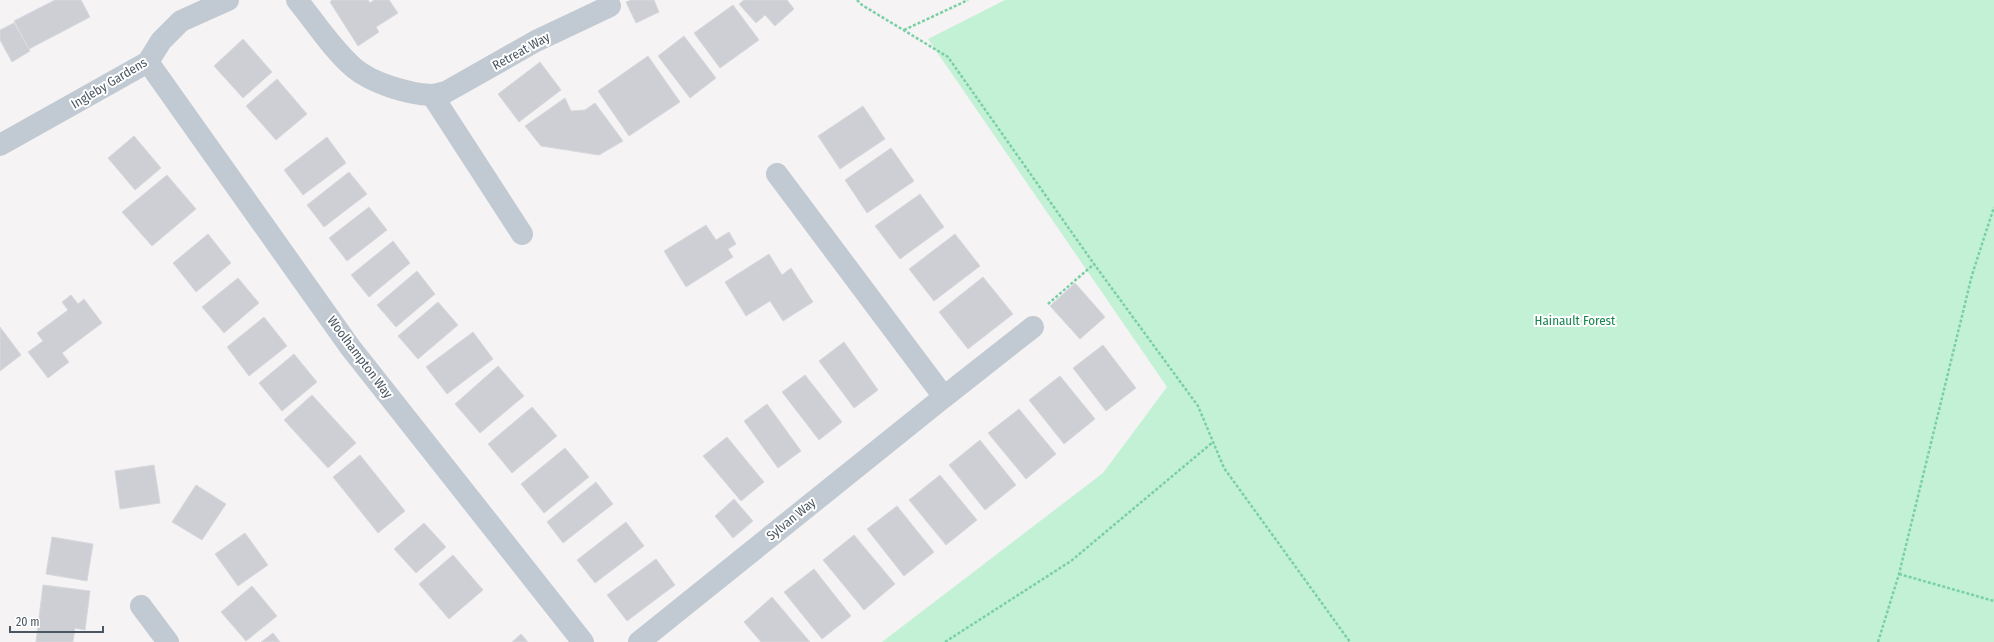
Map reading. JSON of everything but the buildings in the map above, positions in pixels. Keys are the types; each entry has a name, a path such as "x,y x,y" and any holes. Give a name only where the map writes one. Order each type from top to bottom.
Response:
{"street":[{"name":"Ingleby Gardens","path":"0,145 148,62 161,41 181,21 228,0"},
{"name":"Retreat Way","path":"297,0 337,50 355,68 381,83 402,90 432,95 446,92 536,41 610,6"},
{"name":"Woolhampton Way","path":"148,62 350,347 583,642"},
{"path":"432,95 522,234"},
{"path":"777,174 944,397"},
{"name":"Sylvan Way","path":"639,642 1033,327"},
{"path":"141,606 168,642"}],"path":[{"path":"857,0 862,5 948,57 1094,264 1198,406 1224,468 1350,642"},
{"path":"904,30 968,0"},
{"path":"1878,642 1900,574 1972,275 1994,207"},
{"path":"1033,327 1031,318 1094,264"},
{"path":"945,642 1071,561 1213,442"},
{"path":"1900,574 1994,600"}],"green space":[{"name":"Hainault Forest","path":"1005,0 1994,0 1994,642 882,642 1103,473 1167,387 928,39"}]}
